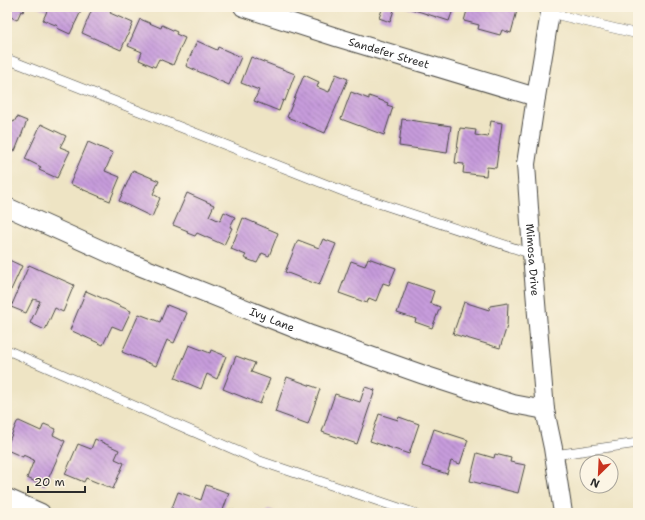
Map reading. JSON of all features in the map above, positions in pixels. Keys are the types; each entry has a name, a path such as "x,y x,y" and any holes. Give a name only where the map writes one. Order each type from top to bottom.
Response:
{"street":[{"name":"Sandefer Street","path":"243,7 336,37 536,97"},
{"name":"Mimosa Drive","path":"551,10 526,164 545,410 563,513"},
{"name":"Ivy Lane","path":"7,207 124,260 312,335 424,375 506,402 545,410"},
{"path":"7,498 41,513"}],"lane":[{"path":"551,10 638,34"},
{"path":"7,60 348,193 532,254"},
{"path":"7,350 260,461 414,513"},
{"path":"554,455 638,443"}],"building":[{"path":"7,7 25,7 23,12 21,11 17,20 7,15"},
{"path":"37,7 83,7 70,34 57,28 58,26 43,20 47,11"},
{"path":"93,7 113,7 110,13 133,23 121,50 82,33"},
{"path":"383,7 395,7 390,22 379,18"},
{"path":"405,7 454,7 449,21"},
{"path":"468,7 518,7 511,33 502,30 500,35 478,29 479,25 464,21"},
{"path":"140,19 161,28 162,25 177,32 176,34 185,38 173,65 159,59 155,67 139,60 142,52 128,46"},
{"path":"197,41 217,50 218,47 241,57 229,85 186,66"},
{"path":"251,57 295,74 285,101 283,100 279,111 254,101 259,90 241,83"},
{"path":"336,74 348,79 325,133 287,117 304,75 319,82 317,87 329,92"},
{"path":"351,92 369,99 369,96 388,103 387,105 393,107 384,135 341,119"},
{"path":"17,117 27,121 15,151 7,148 7,119 14,122"},
{"path":"402,119 451,126 447,153 399,146"},
{"path":"491,121 502,123 496,168 487,167 486,176 463,173 464,164 455,163 460,128 476,130 475,135 488,137"},
{"path":"41,124 66,136 60,147 70,151 57,178 39,170 41,167 25,159"},
{"path":"88,142 113,153 105,171 120,177 110,201 70,184"},
{"path":"133,170 159,181 153,194 160,198 152,217 119,201"},
{"path":"187,193 214,205 209,216 220,221 224,212 235,217 230,227 232,228 224,245 197,233 195,236 187,233 188,231 173,225"},
{"path":"243,218 278,233 269,256 262,253 257,263 244,258 246,255 231,249"},
{"path":"323,239 336,244 319,285 285,272 298,240 319,248"},
{"path":"368,258 396,268 389,285 383,283 376,301 369,298 367,303 339,293 351,261 365,266"},
{"path":"7,259 22,266 11,290 7,288"},
{"path":"29,265 74,285 63,312 55,308 45,330 30,323 40,301 33,299 26,313 11,307"},
{"path":"408,282 434,291 430,303 440,307 432,328 415,322 416,319 397,313"},
{"path":"86,291 131,311 122,330 112,326 103,345 70,330"},
{"path":"464,302 489,310 490,306 508,303 507,326 500,348 453,334"},
{"path":"167,305 187,313 174,343 167,340 156,366 122,352 139,314 160,322"},
{"path":"189,345 210,353 211,350 226,356 217,379 207,374 201,389 175,378"},
{"path":"236,356 255,363 251,372 270,379 260,404 223,389"},
{"path":"287,377 320,389 308,424 275,412"},
{"path":"365,387 375,390 357,444 322,432 335,394 360,402"},
{"path":"379,414 398,420 399,417 419,424 409,454 370,441"},
{"path":"7,418 11,420 7,428"},
{"path":"19,421 41,431 44,424 56,429 53,435 65,441 45,486 27,478 34,460 7,450 7,446 17,422"},
{"path":"434,429 468,440 460,464 451,461 447,474 422,466"},
{"path":"95,439 119,450 115,459 124,463 113,489 86,478 84,482 65,474 78,444 91,449"},
{"path":"477,453 494,458 495,454 511,458 510,462 525,465 518,493 470,481"},
{"path":"206,485 229,493 222,513 170,513 178,492 201,500"},
{"path":"230,509 241,513 228,513"},
{"path":"268,510 277,513 267,513"}]}
